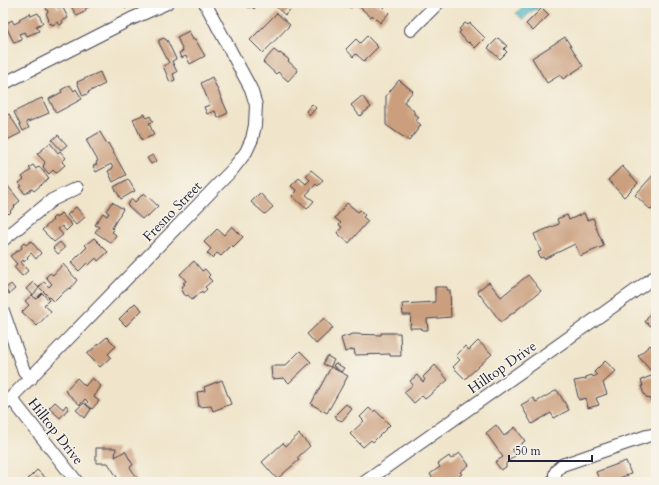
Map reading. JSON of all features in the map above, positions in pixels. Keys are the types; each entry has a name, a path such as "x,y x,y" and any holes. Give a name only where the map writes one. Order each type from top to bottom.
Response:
{"street":[{"path":"3,84 131,19 167,3"},
{"name":"Fresno Street","path":"7,402 31,379 232,170 246,152 252,140 256,105 251,89 205,3"},
{"path":"411,30 438,3"},
{"path":"3,240 52,200 77,188"},
{"name":"Hilltop Drive","path":"365,482 656,276"},
{"path":"3,312 24,371 31,379"},
{"name":"Hilltop Drive","path":"7,402 77,482"},
{"path":"556,482 554,477 556,470 562,465 656,434"}],"water":[{"path":"527,3 536,3 539,7 533,10 523,20 516,13"}],"building":[{"path":"55,3 58,8 62,6 68,18 62,21 63,23 60,25 58,22 52,25 51,23 49,24 46,13 48,12 45,6"},
{"path":"69,3 90,3 91,6 77,16"},
{"path":"244,3 259,3 254,9 251,6 249,8"},
{"path":"276,3 289,3 290,4 288,6 291,9 285,15 274,5"},
{"path":"346,3 355,3 351,8"},
{"path":"355,3 376,3 380,7 381,5 389,13 380,23 372,15 371,17"},
{"path":"542,8 549,15 533,31 526,24"},
{"path":"30,13 31,16 38,13 43,23 36,26 39,31 27,36 25,32 19,34 22,40 14,43 5,24 12,20 14,24 20,21 19,19"},
{"path":"277,13 290,25 263,53 250,40"},
{"path":"465,23 468,25 470,23 485,38 475,48 459,33 461,31 459,29"},
{"path":"189,31 193,40 195,39 205,56 190,64 186,56 181,58 179,53 183,51 177,37"},
{"path":"367,36 378,47 364,61 356,54 353,57 346,49 356,39 360,43"},
{"path":"565,37 583,66 563,79 560,75 547,83 532,58"},
{"path":"164,38 167,40 176,59 172,61 177,72 173,74 175,80 170,82 163,66 169,63 159,43 159,40"},
{"path":"498,38 507,46 504,49 507,52 500,59 488,48"},
{"path":"274,50 287,58 289,60 288,61 298,70 288,81 278,72 276,74 263,62"},
{"path":"100,72 105,84 83,96 77,82"},
{"path":"212,77 228,113 218,118 215,111 207,114 204,107 210,105 201,83"},
{"path":"399,80 413,91 404,102 414,111 414,114 419,117 416,121 421,125 409,141 386,125 386,96"},
{"path":"70,85 74,91 76,89 82,99 56,113 49,99 62,92 61,90"},
{"path":"362,96 371,107 360,116 351,105"},
{"path":"42,98 49,113 26,122 29,128 23,131 14,112"},
{"path":"312,104 316,108 310,115 306,111"},
{"path":"9,114 21,133 7,140 3,134 3,117"},
{"path":"145,114 146,118 150,116 153,122 149,123 154,135 142,140 133,119"},
{"path":"100,132 126,175 113,182 108,171 113,168 111,164 96,172 93,166 97,164 96,162 98,161 86,140"},
{"path":"58,135 67,145 61,150 52,140"},
{"path":"50,143 58,153 60,151 66,158 62,162 65,165 56,173 53,170 49,174 43,167 45,162 37,154"},
{"path":"153,155 157,161 151,164 147,158"},
{"path":"33,165 36,169 39,166 49,178 34,191 32,189 25,194 19,183 24,179 22,177 31,170 29,168"},
{"path":"622,166 638,183 624,197 608,180"},
{"path":"311,170 323,180 318,186 316,184 306,195 314,201 307,209 292,196 297,191 291,186 299,178 306,184 310,180 306,176"},
{"path":"656,172 656,205 651,210 635,195"},
{"path":"128,179 135,191 121,199 114,187"},
{"path":"7,185 20,201 14,206 15,207 9,214 8,213 3,217 3,200 6,197 3,194 3,188"},
{"path":"144,193 158,206 147,217 145,216 142,219 127,205 132,199 135,202"},
{"path":"260,193 273,207 265,214 251,202"},
{"path":"112,202 123,209 112,228 114,230 112,232 116,235 111,243 95,232 99,227 95,225 103,213 107,216 109,213 106,211"},
{"path":"347,203 358,212 360,210 365,215 363,217 368,221 349,243 337,233 342,227 339,225 341,223 335,218"},
{"path":"76,207 85,217 76,225 67,215"},
{"path":"61,213 72,225 66,231 62,226 58,229 63,235 54,242 42,230 53,220 52,219 55,216 56,218"},
{"path":"584,213 587,220 593,218 604,246 580,256 575,244 544,259 543,257 540,258 538,252 541,251 534,234 559,224 557,219 567,215 569,220"},
{"path":"232,226 243,237 221,256 217,253 212,258 207,253 211,249 204,242 217,229 224,235"},
{"path":"94,238 108,252 98,261 96,258 89,265 87,263 79,271 71,263 87,247 85,245"},
{"path":"31,241 41,253 36,259 31,253 24,262 23,260 21,262 28,271 22,276 14,267 17,264 10,256 22,248 21,246 24,243 26,245"},
{"path":"60,242 65,248 58,254 53,248"},
{"path":"194,261 202,271 205,269 210,275 208,277 212,281 205,287 207,289 203,293 202,291 192,300 188,295 186,296 181,291 183,290 181,288 185,284 183,283 186,281 180,274"},
{"path":"63,264 77,280 70,289 69,288 65,291 54,302 39,287 44,282 49,287 52,284 46,277 50,273 53,275"},
{"path":"528,275 541,291 501,322 477,291 489,282 501,297"},
{"path":"33,282 39,288 33,295 26,289"},
{"path":"11,284 15,289 9,294 5,289"},
{"path":"435,287 447,287 447,290 450,290 451,317 427,319 428,330 422,330 422,328 410,328 411,315 403,315 402,304 435,302"},
{"path":"42,293 49,300 44,305 51,311 37,326 22,312 29,305 25,301 32,295 36,299"},
{"path":"135,303 142,310 126,326 119,319"},
{"path":"656,304 656,329 645,322"},
{"path":"324,318 333,328 316,344 307,334"},
{"path":"381,333 400,333 401,356 390,356 390,354 355,355 354,349 345,352 341,338 353,334 381,335"},
{"path":"107,337 116,346 108,354 111,357 100,367 87,354"},
{"path":"478,341 492,354 465,379 453,367 460,360 456,356 465,346 469,350"},
{"path":"650,345 656,352 656,366 651,371 638,356"},
{"path":"300,351 311,362 289,383 284,378 272,379 271,366 285,366"},
{"path":"327,356 334,360 330,367 323,364"},
{"path":"605,361 616,371 603,383 607,394 596,398 599,405 588,408 586,398 579,400 574,381 586,379 586,377 592,375 593,377 597,375 594,372"},
{"path":"335,363 344,368 341,372 333,366"},
{"path":"435,365 448,380 425,399 422,396 414,403 404,392 413,385 410,381 417,375 423,382 425,380 423,377"},
{"path":"331,367 348,376 327,413 311,404"},
{"path":"656,371 656,400 651,402 650,398 648,399 644,394 641,386 643,386 641,380 651,376 652,378 655,377 653,373"},
{"path":"77,378 85,386 92,378 101,386 94,397 99,401 92,409 86,404 88,402 85,399 80,405 65,391"},
{"path":"222,380 231,404 213,411 211,406 199,407 197,392 205,391 204,387"},
{"path":"557,390 569,410 554,418 551,413 532,424 521,405 533,398 536,402"},
{"path":"55,402 63,409 66,405 69,408 60,418 49,408"},
{"path":"84,403 91,409 85,418 76,410"},
{"path":"346,404 352,409 342,421 337,419 335,415"},
{"path":"369,408 373,412 375,410 390,425 373,442 371,440 363,447 350,434 364,421 360,417"},
{"path":"496,425 504,436 515,427 525,441 512,450 516,455 506,463 506,467 501,470 495,462 503,457 486,433"},
{"path":"299,434 310,446 297,458 299,460 277,479 262,462 283,443 286,446"},
{"path":"96,448 116,448 115,457 125,451 133,465 130,467 137,478 131,482 120,482 108,463 96,463"},
{"path":"460,453 469,465 460,472 462,474 451,482 448,478 442,482 435,482 430,474 440,467 438,464 449,456 451,459"},
{"path":"626,461 631,474 619,478 620,482 600,482 596,472"},
{"path":"37,470 49,481 48,482 27,482"}]}
